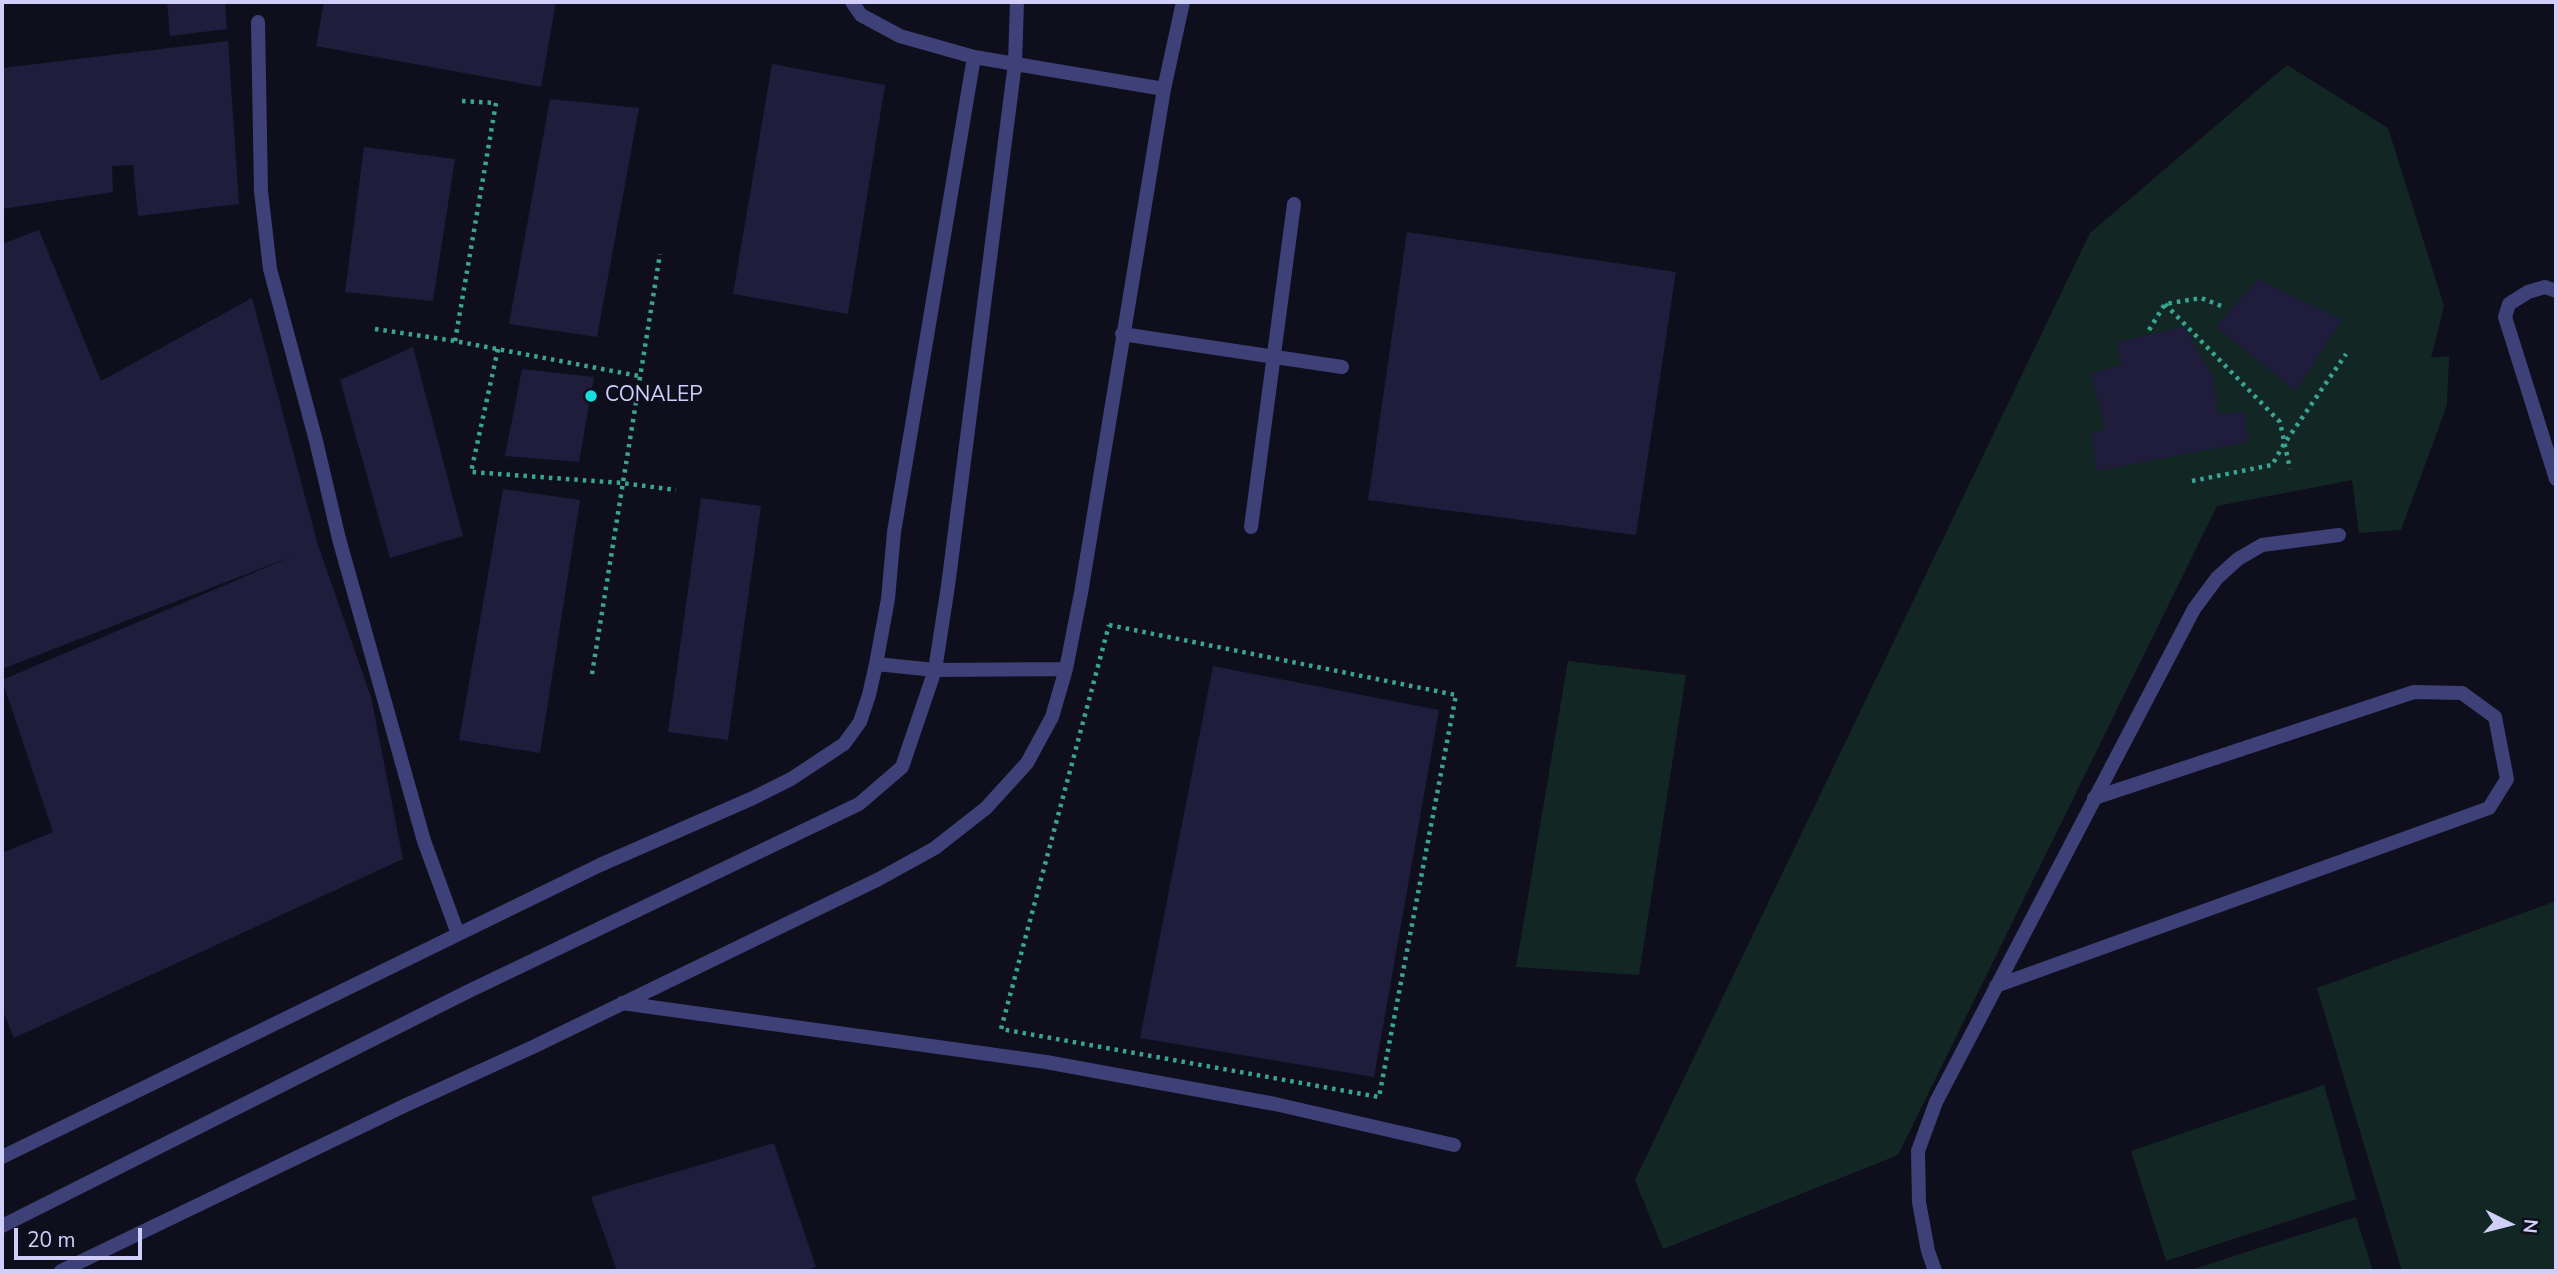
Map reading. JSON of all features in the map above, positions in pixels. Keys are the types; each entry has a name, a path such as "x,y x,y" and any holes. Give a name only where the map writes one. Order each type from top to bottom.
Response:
{"street":[{"path":"852,2 861,15 900,36 974,57 1164,89"},
{"path":"2,1226 467,992 859,804 902,767 935,670 989,276 1015,63 1017,2"},
{"path":"61,1271 879,879 935,848 986,807 1027,763 1052,717 1066,669 1081,593 1164,89 1183,2"},
{"path":"258,22 261,191 270,269 313,428 339,539 424,841 458,934"},
{"path":"2,1157 600,866 753,799 791,779 844,744 860,722 870,695 876,664 888,599 894,532 974,57"},
{"path":"1251,527 1294,204"},
{"path":"2556,291 2545,287 2520,296 2510,304 2505,317 2556,480"},
{"path":"1122,334 1342,367"},
{"path":"1935,1271 1928,1251 1919,1202 1918,1152 1936,1102 2194,609 2217,578 2238,559 2262,545 2339,535"},
{"path":"876,664 935,670 1066,669"},
{"path":"1996,986 2489,808 2507,779 2495,717 2462,693 2414,692 2094,799"},
{"path":"622,1003 1046,1062 1275,1104 1454,1145"}],"path":[{"path":"455,341 496,103 461,101"},
{"path":"592,674 660,254"},
{"path":"2149,330 2165,304 2201,298 2224,307"},
{"path":"2165,304 2280,422 2290,469"},
{"path":"375,329 455,341 639,376"},
{"path":"498,349 471,472 622,483 676,490"},
{"path":"2192,481 2272,465 2346,354"},
{"path":"1109,625 1456,695 1379,1097 1002,1029 1109,625"}],"green space":[{"path":"2287,65 2388,128 2444,306 2431,358 2449,356 2447,405 2401,530 2359,533 2352,480 2217,506 1898,1155 1663,1249 1635,1180 2090,233"},
{"path":"1568,661 1686,675 1639,975 1516,967"},
{"path":"2556,901 2556,1271 2402,1271 2317,988"},
{"path":"2324,1085 2356,1199 2166,1261 2131,1151"},
{"path":"2356,1217 2373,1271 2187,1271"}],"building":[{"path":"167,2 225,2 227,29 170,36"},
{"path":"324,2 556,2 541,87 316,46"},
{"path":"228,41 239,204 138,216 133,165 112,166 113,192 2,209 2,68"},
{"path":"772,64 885,85 848,314 733,294"},
{"path":"550,99 639,108 597,337 509,324"},
{"path":"364,147 455,159 433,301 345,292"},
{"path":"39,230 101,381 252,298 318,545 371,697 403,859 14,1038 2,1009 2,853 53,832 2,680 293,556 2,669 2,244"},
{"path":"1407,232 1676,272 1636,535 1368,500"},
{"path":"2258,279 2342,320 2296,391 2216,327"},
{"path":"2184,327 2214,379 2217,415 2244,411 2248,442 2097,471 2091,434 2105,429 2091,374 2121,365 2117,342"},
{"path":"413,347 463,536 390,558 340,380"},
{"path":"522,369 594,377 579,462 505,456"},
{"path":"503,489 580,500 540,753 459,740"},
{"path":"701,498 761,506 728,740 668,732"},
{"path":"1213,666 1439,710 1374,1077 1140,1038"},
{"path":"774,1143 816,1267 804,1271 617,1271 591,1197"}],"place":[{"name":"CONALEP","path":"591,396"}]}
